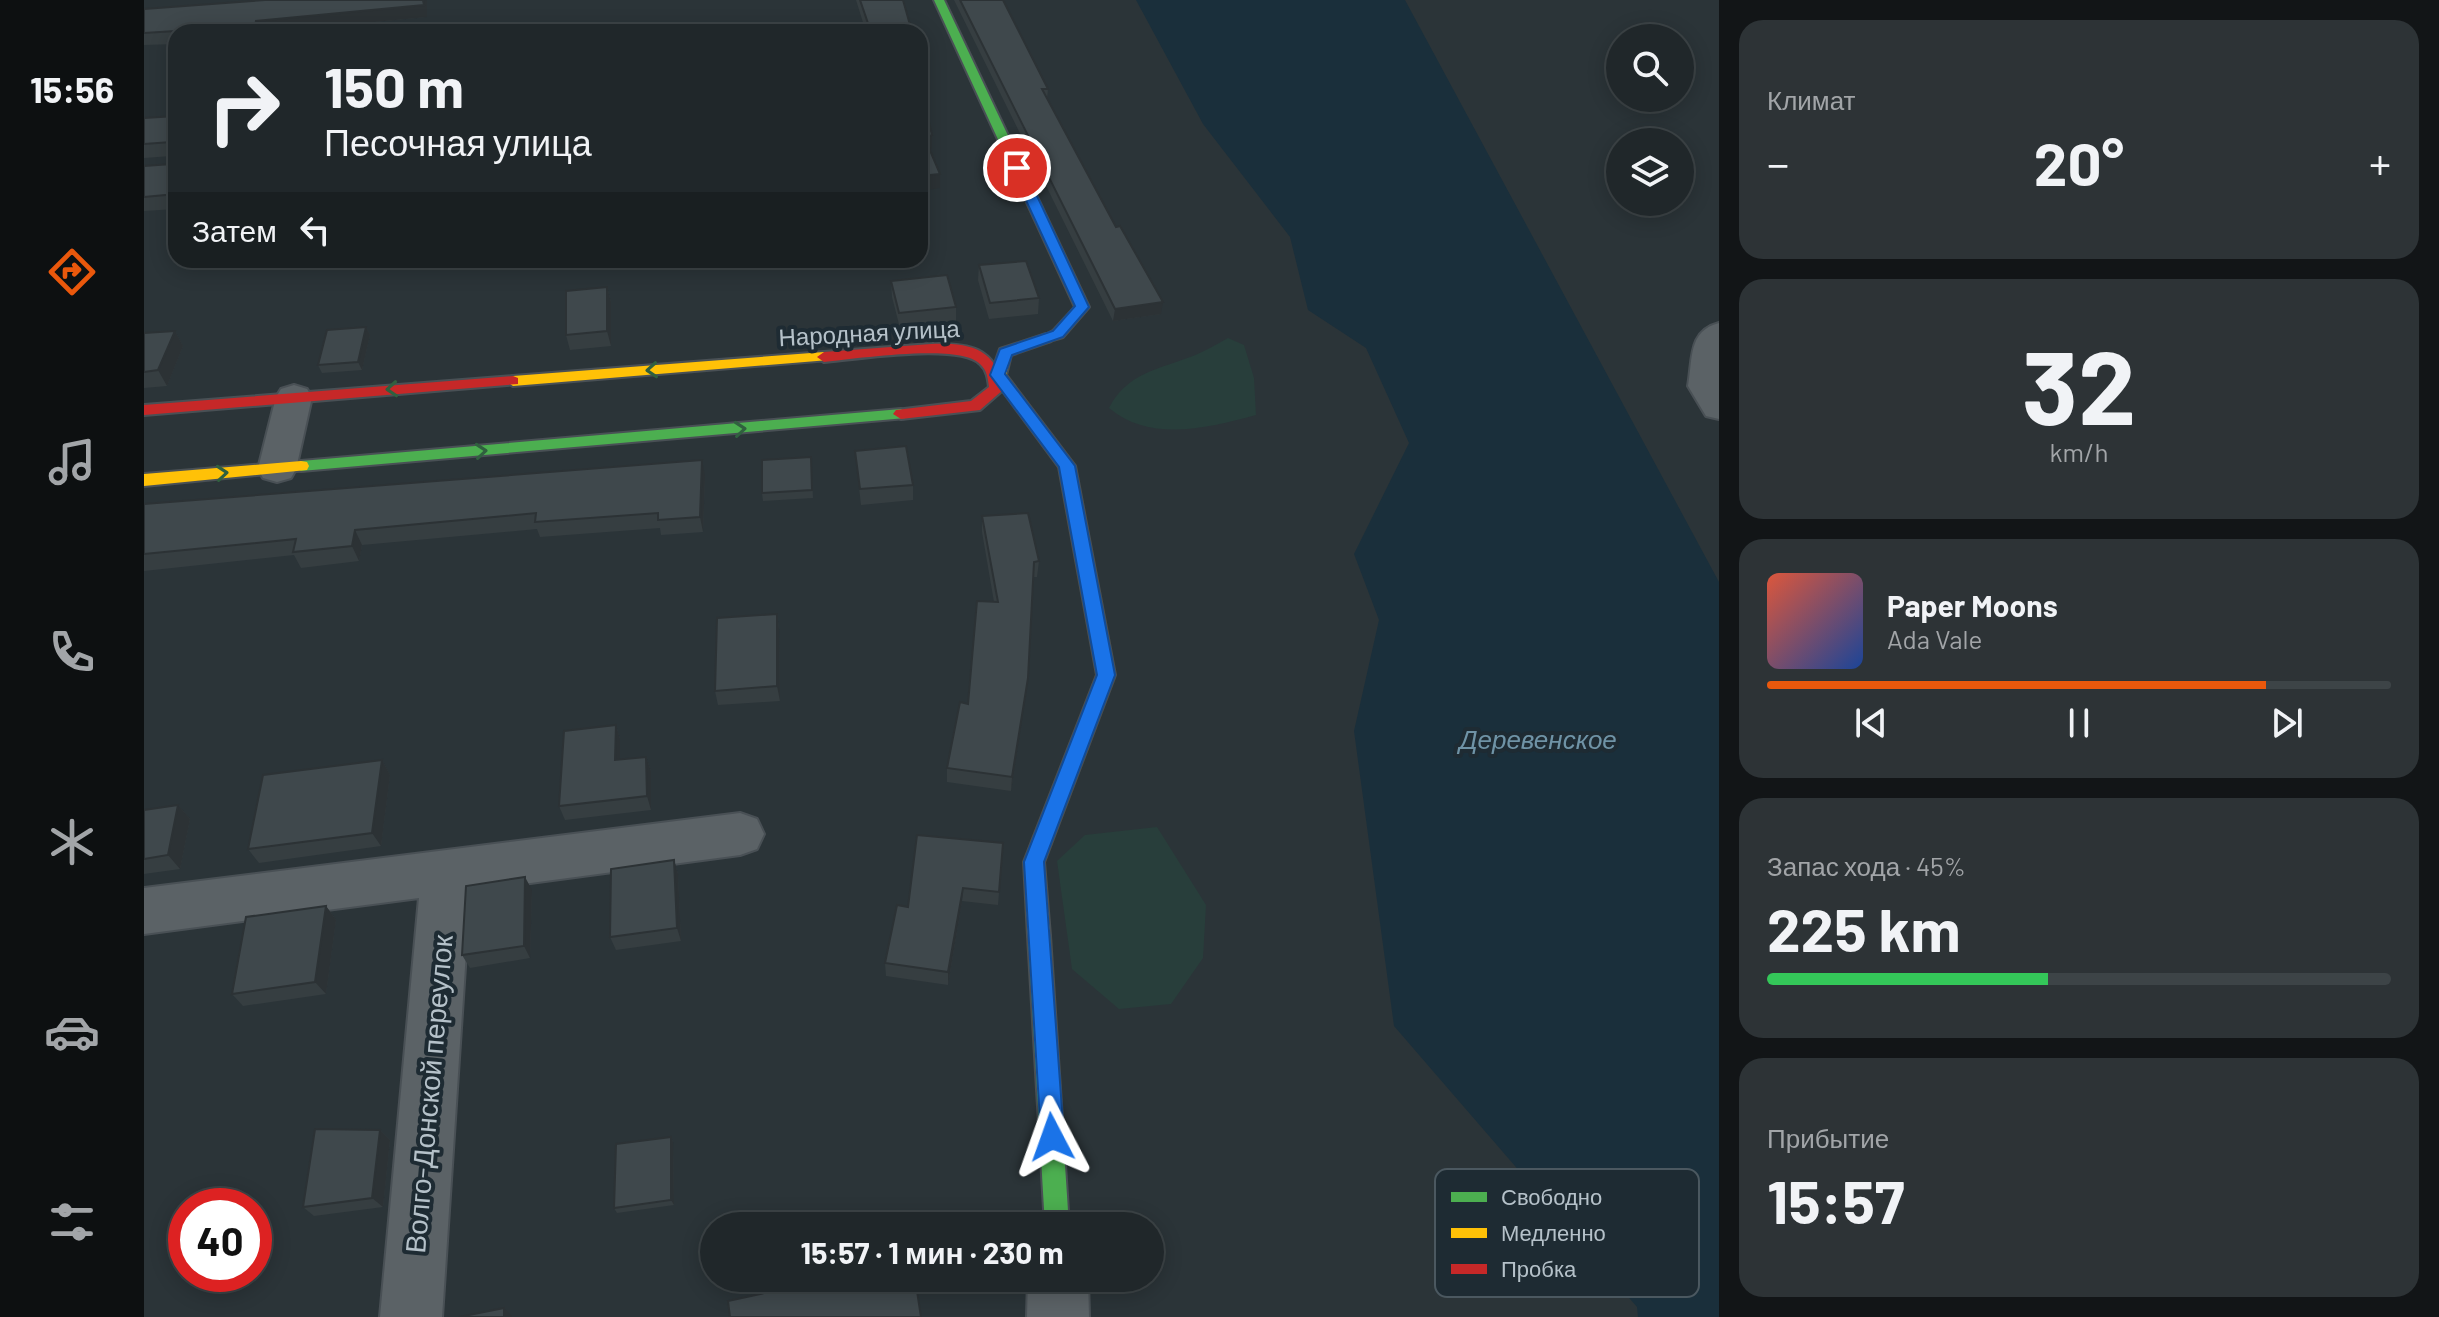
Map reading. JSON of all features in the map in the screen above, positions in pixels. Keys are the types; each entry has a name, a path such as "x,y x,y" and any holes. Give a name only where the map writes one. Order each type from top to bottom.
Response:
{"street":[{"path":"144,480 963,409 988,398 997,389 1005,352 1058,334 1082,307 939,0"},
{"path":"1719,334 1714,336 1706,386 1719,407"},
{"name":"Народная улица","path":"144,410 957,347 985,357 1067,466 1106,675 1034,862 1056,1212"},
{"path":"277,469 294,397"},
{"path":"144,911 740,834"},
{"name":"Волго-Донской переулок","path":"411,1317 446,872"},
{"path":"1058,1292 1058,1317"}],"green space":[{"path":"1228,338 1244,345 1254,378 1256,415 1180,430 1143,426 1109,408 1125,387 1145,374"},
{"path":"1157,827 1206,905 1203,958 1171,1004 1119,1009 1072,969 1057,861 1085,835"}],"water":[{"name":"Деревенское","path":"1136,0 1405,0 1719,582 1719,1317 1638,1317 1637,1307 1628,1297 1699,1297 1699,1169 1518,1169 1394,1026 1354,731 1379,620 1354,554 1409,443 1366,348 1308,310 1290,237 1203,124"}],"building":[{"path":"265,0 423,0 424,5 256,21 255,24 168,24 168,31 144,33 144,9"},
{"path":"860,0 903,0 910,24 868,24"},
{"path":"960,0 1003,0 1048,89 1042,89 1116,227 1120,226 1163,302 1115,309"},
{"path":"168,116 168,142 144,144 144,118"},
{"path":"928,144 940,174 928,175"},
{"path":"168,164 168,195 144,197 144,166"},
{"path":"1026,261 1039,298 990,303 979,265"},
{"path":"947,275 956,307 899,313 891,281"},
{"path":"607,287 607,331 566,335 566,291"},
{"path":"366,327 358,362 318,365 327,330"},
{"path":"175,331 158,370 144,372 144,333"},
{"path":"906,446 913,485 860,489 855,451"},
{"path":"811,457 812,490 762,493 762,460"},
{"path":"702,460 700,517 658,520 658,513 535,522 536,513 355,530 352,546 293,552 296,539 144,554 144,504"},
{"path":"1028,513 1039,561 1034,562 1028,678 1012,777 947,768 960,702 968,704 977,601 998,602 982,516"},
{"path":"777,614 777,686 715,691 717,618"},
{"path":"616,725 615,760 646,757 647,796 559,806 564,731"},
{"path":"382,760 372,833 248,849 263,775"},
{"path":"178,805 168,855 144,859 144,810"},
{"path":"917,835 1003,843 999,892 963,888 948,972 885,963 897,905 908,907"},
{"path":"674,860 677,928 610,937 611,869"},
{"path":"525,877 524,946 462,955 466,886"},
{"path":"326,906 315,982 232,994 246,917"},
{"path":"315,1129 380,1130 372,1198 303,1207"},
{"path":"671,1137 671,1200 614,1208 616,1144"},
{"path":"769,1292 917,1292 921,1317 730,1317 728,1301"},
{"path":"504,1308 504,1317 459,1317"}],"traffic: fast":[{"path":"939,0 1082,307 1058,334 1046,338"},
{"path":"301,466 901,414"},
{"path":"1039,936 1056,1212"}],"traffic: slow":[{"path":"1039,936 1034,862 1106,675 1067,466 998,375 1005,352 1046,338"},
{"path":"513,381 824,357"},
{"path":"144,480 301,466"}],"traffic: jam":[{"path":"824,357 946,348 975,354 986,361 993,372 997,389 975,406 901,414"},
{"path":"144,410 513,381"}],"route":[{"path":"1017,168 1082,307 1058,334 1005,352 998,375 1067,466 1106,675 1034,862 1052,1137"}]}
